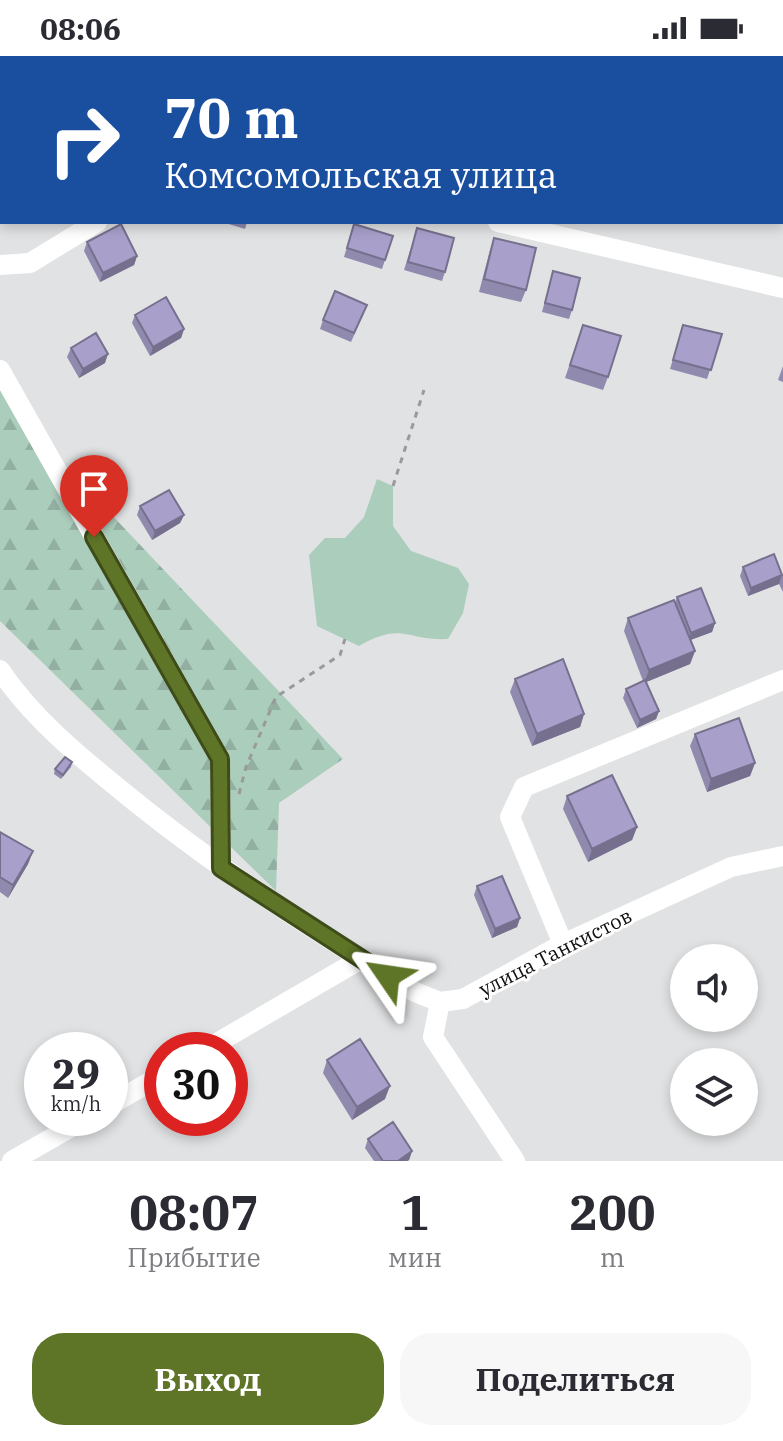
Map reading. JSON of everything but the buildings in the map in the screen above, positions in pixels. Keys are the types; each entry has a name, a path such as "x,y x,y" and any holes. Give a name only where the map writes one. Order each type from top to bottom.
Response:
{"street":[{"path":"0,265 30,263 94,224"},
{"path":"507,224 783,288"},
{"path":"0,370 220,759 221,868"},
{"path":"0,670 18,696 74,752 221,868 361,959 415,992 440,1002 433,1037 515,1161"},
{"path":"563,944 510,817 524,787 783,680"},
{"name":"улица Танкистов","path":"440,1002 463,999 563,944 731,867 783,856"},
{"path":"236,1032 361,959"},
{"path":"12,1161 56,1136"}],"path":[{"path":"393,486 424,390"},
{"path":"220,814 242,790 246,767 276,697 340,655 345,639"}],"green space":[{"path":"0,385 17,415 343,759 279,803 276,891 0,621"},
{"path":"377,479 393,486 393,526 411,551 458,568 469,584 463,613 448,639 395,633 359,646 317,626 309,555 325,538 345,538 364,517"}],"route":[{"path":"94,537 220,759 221,868 388,976"}]}
